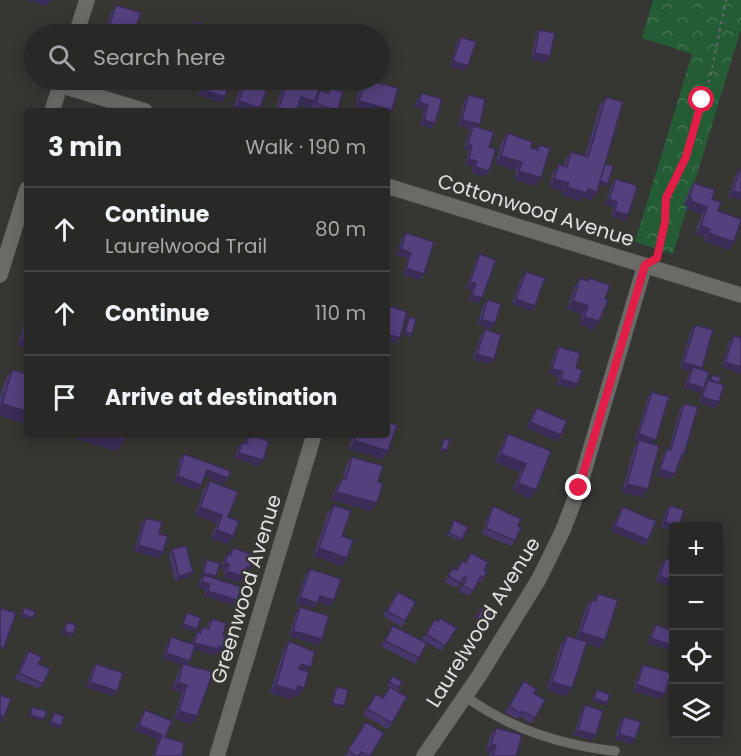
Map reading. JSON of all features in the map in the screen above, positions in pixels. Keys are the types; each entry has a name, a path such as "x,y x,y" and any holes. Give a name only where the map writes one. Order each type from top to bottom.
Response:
{"street":[{"path":"79,24 87,0"},
{"path":"53,108 59,90"},
{"path":"84,90 136,108"},
{"name":"Cottonwood Avenue","path":"390,190 741,294"},
{"path":"0,275 24,199"},
{"name":"Laurelwood Avenue","path":"424,756 539,579 563,530 579,488 645,265"},
{"name":"Greenwood Avenue","path":"218,756 313,438"}],"lane":[{"path":"465,696 486,711 525,731 586,748 615,751"}],"path":[{"path":"645,265 657,258 666,198 686,157 710,78 726,0"}],"green space":[{"path":"653,0 741,0 741,29 673,254 635,242 692,54 642,38"}],"building":[{"path":"116,5 141,13 137,24 110,24"},
{"path":"539,30 555,33 550,56 535,53"},
{"path":"461,37 476,42 468,66 453,61"},
{"path":"390,86 398,88 392,110 359,101 362,90 390,90"},
{"path":"205,90 227,90 225,97"},
{"path":"243,90 266,90 260,108 239,101"},
{"path":"285,90 319,90 315,101 301,97 297,108 279,108"},
{"path":"320,90 329,94 330,90 343,92 338,108 329,108 316,103"},
{"path":"422,93 442,99 435,123 424,120 428,105 419,102"},
{"path":"468,95 485,99 480,124 462,120"},
{"path":"606,97 623,102 597,192 588,189 586,193 567,187 569,183 554,179 559,164 567,167 571,152 588,157"},
{"path":"473,126 494,132 489,147 496,149 489,171 475,167 477,161 469,159 472,145 468,144"},
{"path":"508,133 532,142 531,148 538,150 539,145 550,148 541,178 519,171 522,162 501,156"},
{"path":"605,164 613,166 608,184 600,181"},
{"path":"741,169 741,193 733,191"},
{"path":"616,179 635,185 637,188 628,215 615,211 617,202 609,199"},
{"path":"694,183 715,190 712,199 721,202 718,211 741,219 734,242 709,233 710,229 701,226 707,207 691,201 692,198 689,197"},
{"path":"406,233 434,242 424,274 406,268 411,253 401,249"},
{"path":"480,254 496,260 482,298 472,295 476,284 470,282"},
{"path":"526,272 545,278 535,306 516,299"},
{"path":"580,278 588,281 589,278 610,285 605,299 608,300 599,321 584,317 588,306 573,301"},
{"path":"487,300 501,304 495,323 482,320"},
{"path":"390,306 407,312 400,338 390,335"},
{"path":"409,317 416,319 412,334 405,332"},
{"path":"695,325 713,330 702,368 684,362"},
{"path":"485,329 501,335 494,359 477,354"},
{"path":"734,336 740,338 741,336 741,367 725,362"},
{"path":"559,347 580,353 576,368 582,370 578,384 561,379 563,371 552,369"},
{"path":"693,367 709,372 704,388 688,383"},
{"path":"12,370 24,373 24,410 2,404"},
{"path":"712,375 721,377 719,383 711,380"},
{"path":"708,380 724,385 719,402 702,397"},
{"path":"652,392 669,397 656,440 639,434"},
{"path":"684,404 698,407 684,454 682,454 675,474 660,469 667,449 671,450"},
{"path":"537,408 567,421 561,435 530,422"},
{"path":"390,423 397,425 388,451 355,441 356,438 390,438"},
{"path":"508,434 551,451 536,490 518,483 526,464 501,454"},
{"path":"248,438 269,441 263,460 239,453 242,443 247,444"},
{"path":"444,439 450,440 447,450 441,449"},
{"path":"639,440 659,446 648,489 627,484"},
{"path":"184,454 230,471 228,478 207,470 201,485 178,476"},
{"path":"352,457 383,466 378,482 383,483 377,503 336,492 343,478 346,479"},
{"path":"210,481 238,492 228,517 239,521 233,536 217,530 222,515 200,507"},
{"path":"334,505 351,511 342,536 353,540 347,558 319,548"},
{"path":"493,506 521,519 518,526 521,527 515,541 486,528"},
{"path":"670,506 684,510 680,522 665,522"},
{"path":"623,507 656,521 648,540 615,526"},
{"path":"146,518 162,522 159,534 168,536 163,552 138,545"},
{"path":"454,520 468,527 462,539 449,533"},
{"path":"186,546 193,572 179,576 172,549"},
{"path":"233,548 252,554 250,568 247,567 244,577 227,571 229,564 225,563"},
{"path":"471,553 488,562 484,570 487,572 484,578 481,576 473,591 463,586 467,578 464,577 460,583 448,576 453,568 457,570 462,561 466,563"},
{"path":"665,559 669,560 669,579 660,577"},
{"path":"207,560 220,563 216,576 203,573"},
{"path":"310,569 341,579 334,600 320,596 317,603 300,597"},
{"path":"204,575 241,587 237,600 208,591 210,584 202,582"},
{"path":"398,592 416,602 405,621 387,611"},
{"path":"598,594 618,600 605,640 581,632 592,600 596,601"},
{"path":"484,605 496,612 490,624 477,617"},
{"path":"300,607 329,616 322,639 293,631"},
{"path":"0,608 16,613 4,648 0,647"},
{"path":"24,608 35,611 33,618 22,614"},
{"path":"187,613 201,618 197,629 183,624"},
{"path":"440,618 457,628 445,646 426,634 435,620 438,622"},
{"path":"212,619 226,623 223,636 226,637 224,647 219,646 218,649 194,643 197,632 201,633 202,627 209,629"},
{"path":"67,622 76,625 73,634 64,631"},
{"path":"656,625 669,629 669,644 651,638"},
{"path":"393,626 427,643 419,658 385,641"},
{"path":"567,636 587,642 572,688 552,682"},
{"path":"171,637 195,645 190,661 166,653"},
{"path":"289,641 315,652 311,667 301,664 299,669 309,672 304,688 298,686 296,691 276,685"},
{"path":"29,651 42,657 38,664 50,669 43,684 19,673"},
{"path":"96,664 123,673 117,691 90,682"},
{"path":"183,664 213,672 197,716 179,711 187,685 178,682"},
{"path":"643,665 669,672 665,694 637,685"},
{"path":"393,676 402,682 399,688 389,682"},
{"path":"524,681 536,689 534,693 545,700 535,718 522,711 521,714 509,706"},
{"path":"337,687 348,690 344,706 332,703"},
{"path":"390,687 407,697 392,723 367,709 376,694 383,698"},
{"path":"597,690 610,694 607,703 594,698"},
{"path":"0,695 11,699 4,717 0,715"},
{"path":"585,705 603,711 596,735 578,730"},
{"path":"32,707 47,711 44,719 30,715"},
{"path":"145,710 172,721 165,737 184,743 182,756 154,756 162,735 139,725"},
{"path":"54,713 64,716 61,726 51,722"},
{"path":"624,717 641,722 635,739 619,734"},
{"path":"366,722 384,733 370,756 361,752 357,756 348,750"},
{"path":"496,728 522,735 516,756 493,756 496,745 491,744"}],"route":[{"path":"579,488 645,265 657,258 665,222 666,198 673,179 686,157 702,100"}]}
